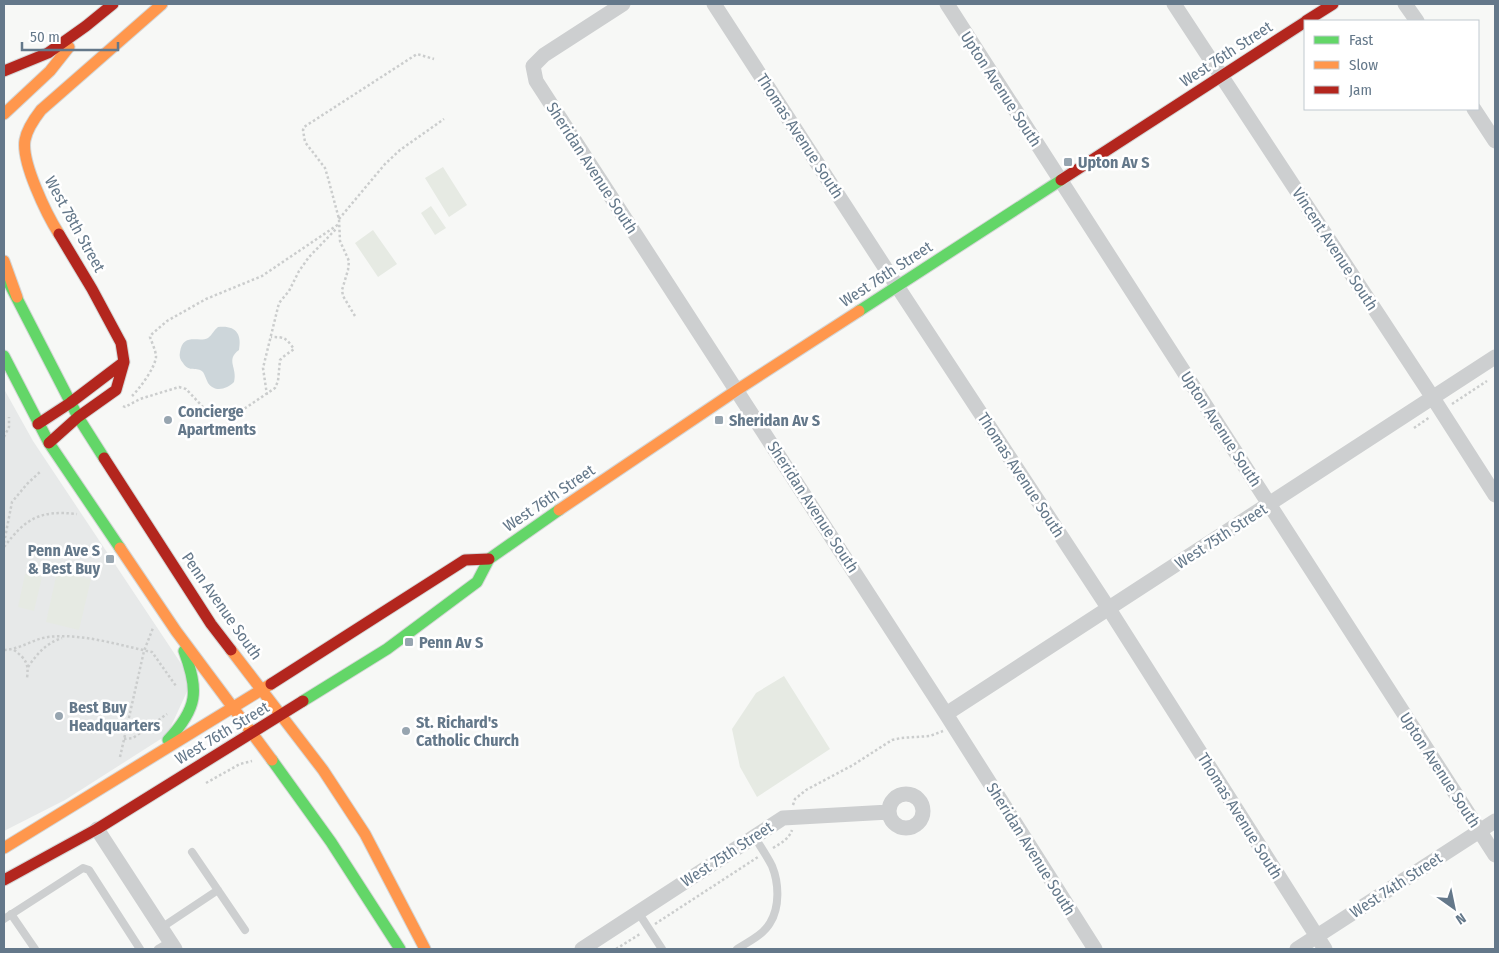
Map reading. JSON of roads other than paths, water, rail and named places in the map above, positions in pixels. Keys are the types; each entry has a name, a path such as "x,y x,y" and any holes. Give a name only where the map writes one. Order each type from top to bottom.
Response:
{"main road":[{"path":"4,71 48,53 113,4"},
{"name":"West 78th Street","path":"49,443 78,417 116,390 124,362 121,343 92,289 55,228 31,176 24,151 25,139 31,123 41,110 162,4"},
{"name":"West 76th Street","path":"1309,20 1333,4"},
{"name":"West 76th Street","path":"4,880 97,829 387,649 477,582 489,559 737,390 1304,23"},
{"path":"4,114 50,71 86,26"},
{"path":"4,260 17,297"},
{"name":"Penn Avenue South","path":"4,273 78,417 210,624 323,770 365,834 425,949"},
{"path":"4,356 49,443 176,631 234,707 331,842 400,949"},
{"path":"38,424 70,403 124,362"},
{"name":"West 76th Street","path":"4,848 234,707 465,560 489,559"},
{"path":"150,758 180,728 194,700 194,682 191,670 176,631"}],"street":[{"name":"Sheridan Avenue South","path":"624,4 544,55 533,66 536,81 946,714 1095,949"},
{"name":"Thomas Avenue South","path":"714,4 1109,609 1321,943"},
{"name":"Upton Avenue South","path":"946,4 1495,855"},
{"name":"Vincent Avenue South","path":"1174,4 1495,495"},
{"path":"1405,4 1416,20"},
{"path":"1475,110 1495,141"},
{"name":"West 75th Street","path":"946,714 1495,357"},
{"name":"West 75th Street","path":"582,949 783,818 889,812"},
{"name":"West 74th Street","path":"1297,949 1321,943 1495,821"},
{"path":"97,829 161,928 168,947"}],"lane":[{"path":"737,949 755,938 771,922 776,908 777,896 772,867 754,836"},
{"path":"192,852 245,930"},
{"path":"35,949 7,916 84,868 89,870 140,949"},
{"path":"161,928 218,890"},
{"path":"638,912 662,949"}],"place":[{"name":"Upton Av S","path":"1068,162"},
{"name":"Concierge Apartments","path":"168,420"},
{"name":"Sheridan Av S","path":"719,420"},
{"name":"Penn Ave S & Best Buy","path":"110,559"},
{"name":"Penn Av S","path":"409,642"},
{"name":"Best Buy Headquarters","path":"59,716"},
{"name":"St. Richard's Catholic Church","path":"406,731"}]}
